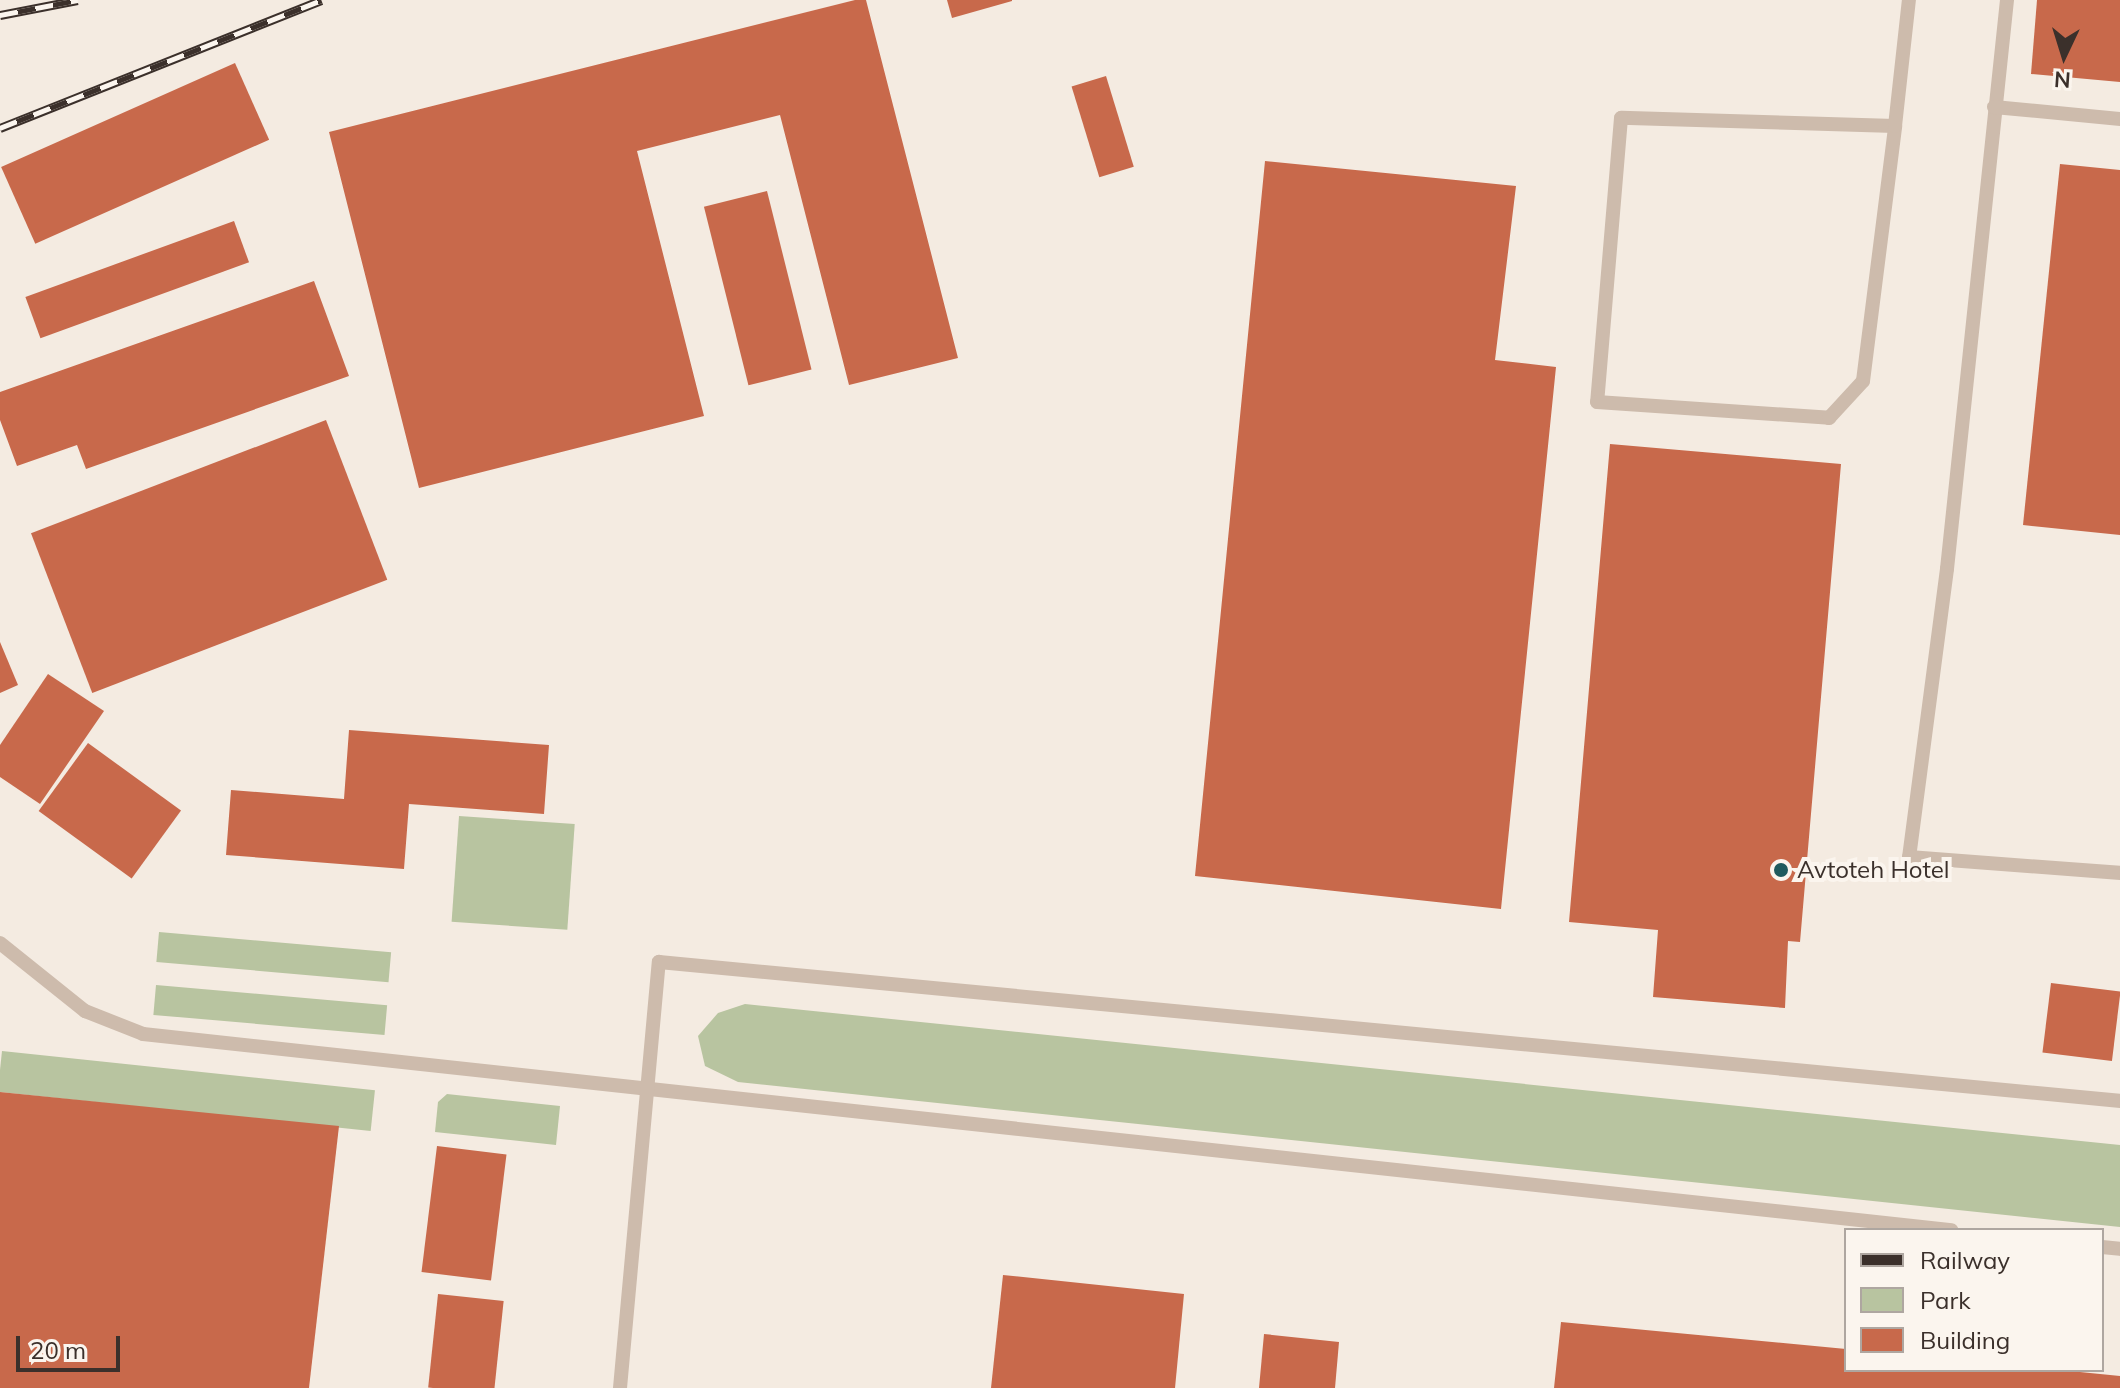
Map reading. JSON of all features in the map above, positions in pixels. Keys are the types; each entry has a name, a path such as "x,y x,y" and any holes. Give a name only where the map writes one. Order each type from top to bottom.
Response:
{"lane":[{"path":"1895,126 1621,118 1597,402 1829,418 1863,381 1895,126 1909,0"},
{"path":"2007,0 1947,569 1909,857 2120,873"},
{"path":"1994,107 2120,119"},
{"path":"0,943 85,1011 143,1034 648,1085 1933,1228"},
{"path":"620,1388 659,962 2120,1101"}],"green space":[{"path":"459,816 575,824 567,930 452,922"},
{"path":"159,932 391,952 388,982 156,962"},
{"path":"156,985 387,1005 385,1035 153,1015"},
{"path":"745,1004 2120,1145 2120,1227 738,1082 705,1066 698,1036 718,1013"},
{"path":"2,1051 375,1090 371,1131 0,1092"},
{"path":"447,1094 560,1106 556,1145 435,1132 438,1102"}],"building":[{"path":"855,0 866,0 958,358 849,385 780,115 637,151 704,416 419,488 329,132"},
{"path":"947,0 1012,0 1012,1 952,18"},
{"path":"2037,0 2120,0 2120,82 2031,74"},
{"path":"235,63 269,140 35,244 1,167"},
{"path":"1106,76 1134,167 1099,177 1072,87"},
{"path":"1265,161 1516,186 1495,360 1556,367 1501,909 1195,876"},
{"path":"2060,164 2120,170 2120,535 2023,525"},
{"path":"767,191 812,370 748,385 704,207"},
{"path":"234,221 249,262 40,338 25,297"},
{"path":"314,281 349,376 86,469 77,445 17,466 0,420 0,392"},
{"path":"326,420 387,580 92,693 31,533"},
{"path":"1610,444 1841,464 1800,942 1788,941 1785,1008 1653,997 1658,930 1569,922"},
{"path":"0,642 18,685 0,693"},
{"path":"48,674 104,711 40,804 0,777 0,745"},
{"path":"349,730 549,745 544,814 409,804 404,869 226,855 231,790 344,799"},
{"path":"88,743 181,811 132,879 39,811"},
{"path":"2051,983 2120,991 2112,1061 2042,1052"},
{"path":"0,1092 339,1126 309,1388 0,1388"},
{"path":"437,1146 506,1155 491,1281 422,1272"},
{"path":"1003,1275 1184,1294 1175,1388 991,1388"},
{"path":"438,1294 504,1301 494,1388 428,1387"},
{"path":"1561,1322 1844,1349 1844,1372 2080,1372 2120,1376 2120,1388 1554,1388"},
{"path":"1264,1334 1339,1342 1335,1388 1259,1388"}],"railway":[{"path":"0,15 78,0"},
{"path":"0,128 321,0"}],"place":[{"name":"Avtoteh Hotel","path":"1781,870"}]}
